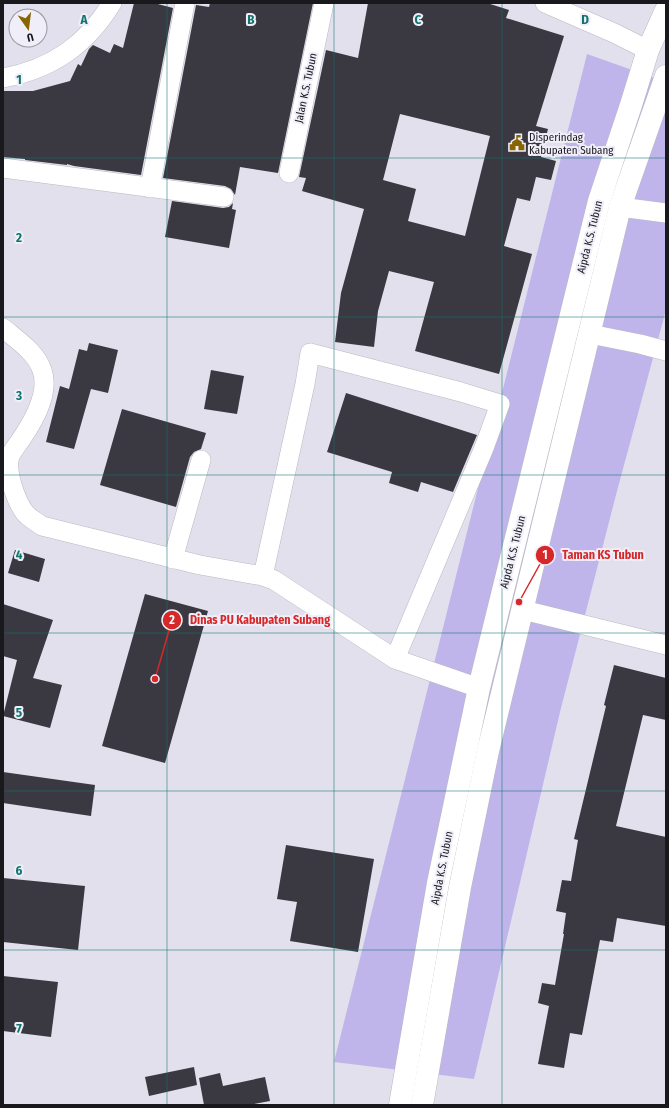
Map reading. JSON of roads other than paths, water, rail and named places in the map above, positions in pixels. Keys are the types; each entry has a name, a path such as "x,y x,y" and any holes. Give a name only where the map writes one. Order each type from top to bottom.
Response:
{"street":[{"path":"3,78 34,70 60,58 83,41 103,18 112,3"},
{"path":"150,188 185,3"},
{"name":"Jalan K.S. Tubun","path":"289,173 324,3"},
{"path":"545,3 614,33 648,50"},
{"name":"Aipda K.S. Tubun","path":"400,1105 438,883 479,688 598,201 648,50 666,10"},
{"name":"Aipda K.S. Tubun","path":"422,1105 462,879 488,752 620,207 666,76"},
{"path":"3,168 224,197"},
{"path":"620,207 666,213"},
{"path":"3,328 28,350 39,364 43,372 43,394 33,422 10,456 10,472 16,499 26,514 42,526 173,559 263,576 274,580 395,660 479,688"},
{"path":"590,334 666,351"},
{"path":"263,576 305,384 310,353 461,392 500,404 484,448 395,660"},
{"path":"173,559 201,460"},
{"path":"523,610 666,645"}],"place":[{"name":"Disperindag Kabupaten Subang","path":"517,143"},
{"name":"Taman KS Tubun","path":"519,602"},
{"name":"Dinas PU Kabupaten Subang","path":"155,679"}]}
